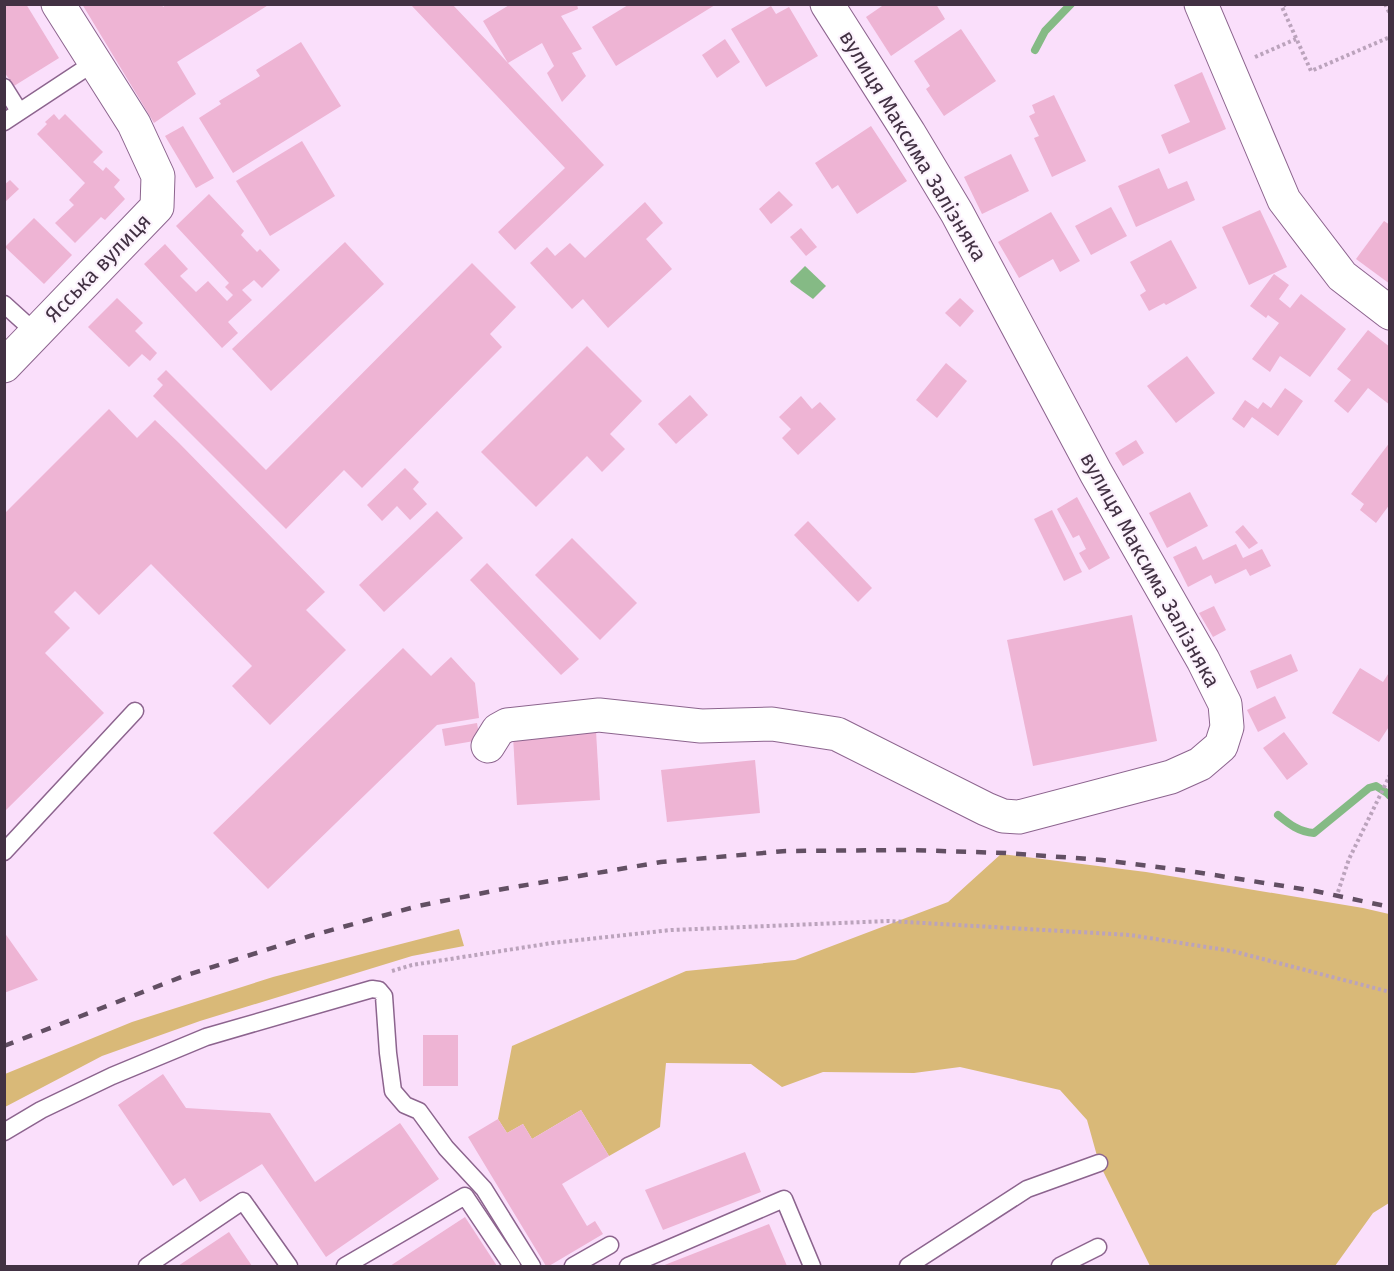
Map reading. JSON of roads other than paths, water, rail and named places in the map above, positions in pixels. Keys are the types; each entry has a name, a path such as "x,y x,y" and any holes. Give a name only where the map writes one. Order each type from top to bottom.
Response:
{"street":[{"name":"Ясська вулиця","path":"4,366 157,207 158,176 134,124 58,4"},
{"name":"вулиця Максима Залізняка","path":"488,746 498,730 507,725 599,715 701,726 772,724 837,734 986,809 1003,816 1018,817 1171,777 1200,764 1221,746 1227,727 1225,704 1203,660 1096,474 957,213 827,4"},
{"path":"1201,4 1284,200 1342,276 1389,313"}],"lane":[{"path":"4,122 95,62"},
{"path":"4,87 19,111"},
{"path":"4,304 36,333"},
{"path":"4,852 135,711"},
{"path":"4,1132 41,1110 112,1076 206,1037 372,989 379,990 384,996 393,1091 405,1105 419,1112 446,1148 483,1189 532,1266"},
{"path":"908,1266 1027,1189 1099,1163"},
{"path":"345,1266 465,1196 512,1266"},
{"path":"628,1266 784,1199 812,1266"},
{"path":"147,1266 243,1201 289,1266"},
{"path":"573,1266 610,1245"},
{"path":"1060,1266 1098,1247"}],"waterway":[{"path":"1035,50 1045,31 1071,4"},
{"path":"1278,815 1299,829 1314,833 1369,788 1376,786 1390,796"}],"railway":[{"path":"4,1046 184,976 310,936 418,906 661,862 786,851 908,850 1006,853 1102,860 1189,871 1315,891 1390,907"}]}
